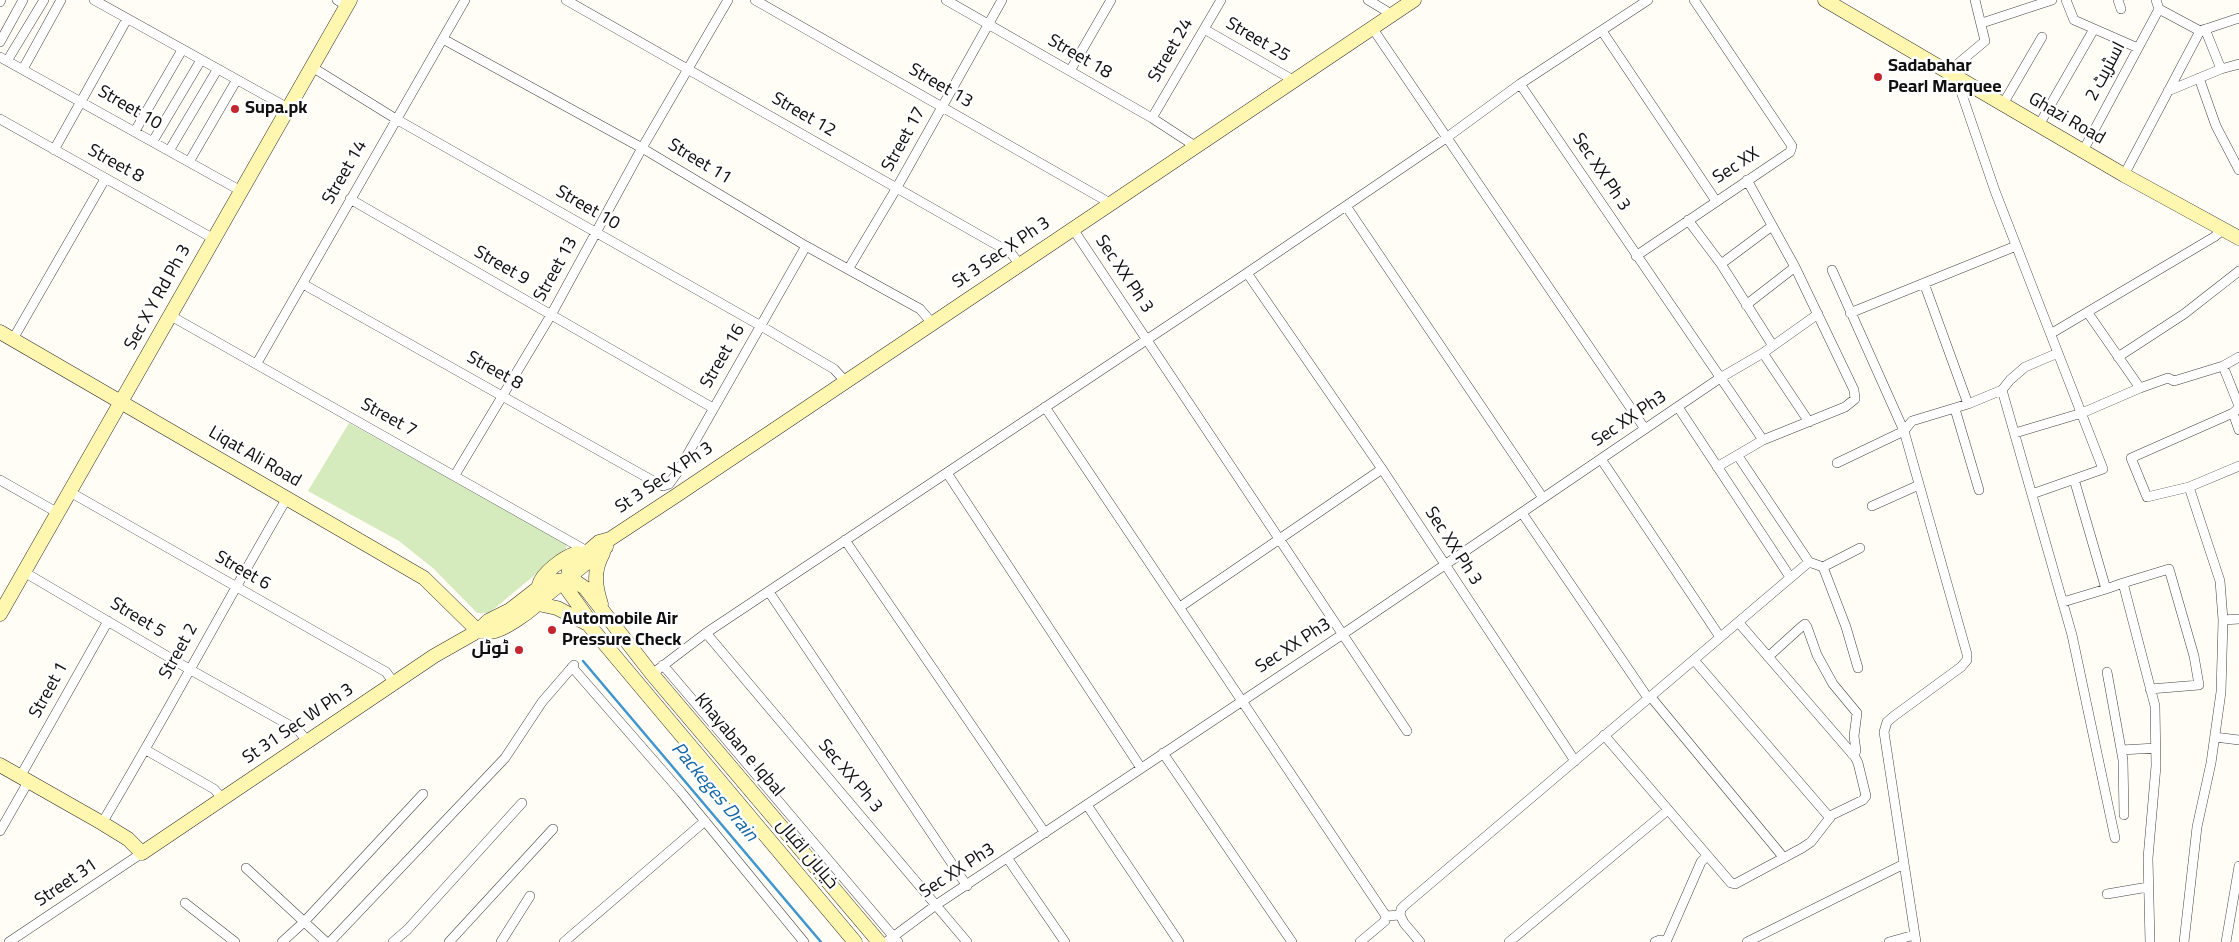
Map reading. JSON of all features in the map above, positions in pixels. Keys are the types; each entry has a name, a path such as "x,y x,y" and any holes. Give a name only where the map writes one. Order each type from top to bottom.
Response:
{"main road":[{"name":"St 3 Sec X Ph 3","path":"566,580 673,490 845,381 1414,0"},
{"name":"Ghazi Road","path":"1825,0 2124,175 2239,238"},
{"name":"Sec X Y Rd Ph 3","path":"0,614 312,67 345,2"},
{"name":"Liqat Ali Road","path":"0,332 424,578 478,631"},
{"name":"St 3 Sec X Ph 3","path":"566,580 569,568 586,552 599,542 607,544"},
{"path":"602,610 595,575 596,565 607,544"},
{"path":"538,588 541,578 565,559 575,553 586,552"},
{"name":"St 31 Sec W Ph 3","path":"478,631 496,630 538,604 566,580"},
{"name":"St 31 Sec W Ph 3","path":"142,853 434,656 478,631 488,621 510,610 538,588 548,582 566,580"},
{"name":"Khayaban e Iqbal","path":"566,580 581,584 602,610 657,669 879,942"},
{"name":"خیابان اقبال","path":"566,580 568,593 587,617 588,624 855,942"},
{"path":"538,604 566,611 588,624"},
{"path":"0,765 128,839 142,853"}],"street":[{"path":"0,42 23,0"},
{"path":"4,59 44,0"},
{"path":"23,69 60,0"},
{"path":"94,0 236,81 288,108"},
{"name":"Street 14","path":"257,363 304,284 350,199 464,0"},
{"name":"Street 12","path":"566,0 1011,253 1020,265"},
{"name":"Street 13","path":"455,475 551,315 642,148 728,0"},
{"name":"Street 13","path":"755,0 1110,203"},
{"name":"Street 18","path":"946,0 1152,118 1195,146"},
{"name":"Street 17","path":"849,268 896,189 1002,0"},
{"path":"1070,71 1111,0"},
{"name":"Street 24","path":"1152,118 1221,0"},
{"path":"1368,0 1393,15"},
{"path":"1602,32 1648,0"},
{"name":"Sec XX","path":"1602,32 1716,200 1790,152 1792,146 1694,0"},
{"path":"1975,0 1985,41 1952,74 2016,246 2052,333 2103,469 2032,494"},
{"path":"1982,23 2052,0"},
{"path":"2066,0 2074,20 2138,48"},
{"path":"2157,4 2202,30 2221,69"},
{"name":"اسٹریٹ 2","path":"2083,151 2138,48 2157,4"},
{"path":"2124,175 2202,30 2239,18"},
{"path":"54,150 127,19"},
{"name":"Street 25","path":"1204,29 1293,80"},
{"path":"1373,29 1645,429"},
{"path":"2039,126 2094,29"},
{"name":"Sec XX Ph 3","path":"657,669 706,633 1346,206 1446,138 1520,84 1602,32"},
{"path":"2003,104 2042,37"},
{"name":"Street 11","path":"443,39 642,148 806,246 849,268 920,309 932,323"},
{"path":"135,131 182,50"},
{"name":"Street 10","path":"4,59 242,190"},
{"path":"152,141 200,60"},
{"path":"2168,91 2221,69 2239,64"},
{"name":"Street 10","path":"312,67 396,119 834,369 845,381"},
{"path":"169,151 217,70"},
{"path":"2199,78 2216,126 2239,170"},
{"path":"189,162 236,81"},
{"name":"Sec XX Ph 3","path":"1520,84 1763,440"},
{"name":"Street 8","path":"0,119 214,239"},
{"path":"13,339 105,179"},
{"path":"1717,467 1763,440 1846,407 1855,399 1854,390 1818,314 1747,180"},
{"name":"Street 9","path":"350,199 713,408"},
{"path":"1636,256 1716,200"},
{"path":"1346,206 1544,498"},
{"path":"1688,220 1721,264 1773,346"},
{"path":"1721,264 1772,226"},
{"name":"Sec XX Ph 3","path":"1073,229 1407,731"},
{"path":"2052,333 2214,238 2224,229"},
{"name":"Street 16","path":"673,490 678,473 713,408 806,246"},
{"path":"1850,314 2016,246"},
{"path":"1746,305 1795,268"},
{"path":"1832,270 1850,314 1904,431 1965,644 1967,660 1961,667 1921,694 1887,722 1884,732 1915,938 1889,942"},
{"path":"2118,358 2184,314 2239,272"},
{"name":"Sec XX Ph 3","path":"1247,273 1382,469 1575,761"},
{"path":"1924,283 1968,404"},
{"name":"Street 8","path":"304,284 504,395 655,482 673,490"},
{"path":"2088,313 2140,388"},
{"name":"Sec XX Ph3","path":"892,940 936,905 1343,634 1720,378 1764,353 1818,314"},
{"name":"Street 7","path":"171,316 455,475 586,552"},
{"path":"1764,353 1809,422"},
{"path":"1837,463 1904,431 1912,421 1968,404 2002,390 2025,367 2058,353"},
{"path":"2015,433 2082,413 2168,378 2174,380 2223,366 2239,357"},
{"path":"2223,366 2237,409 2239,430"},
{"path":"2002,390 2072,635 2114,838"},
{"path":"1045,407 1386,916"},
{"path":"1678,407 1790,577"},
{"path":"1955,408 1979,490"},
{"path":"2237,409 2131,458 2147,497 2189,487 2239,466"},
{"path":"1738,456 1809,562 1823,567 1860,548"},
{"path":"1601,459 1720,637"},
{"path":"1180,607 1382,469"},
{"path":"946,473 1141,768"},
{"path":"2074,479 2106,589"},
{"path":"0,480 58,513"},
{"path":"1872,506 1919,485"},
{"path":"2184,942 2197,827 2215,737 2220,692 2223,620 2220,581 2189,487"},
{"name":"Street 6","path":"70,492 386,672 394,683"},
{"name":"Street 2","path":"102,823 146,750 189,669 287,498"},
{"path":"1522,513 1649,697 1784,858"},
{"path":"845,540 1045,833"},
{"path":"1420,942 1400,915 1401,909 1405,905 1809,562"},
{"path":"1823,567 1846,627 1858,668"},
{"path":"2063,602 2169,569 2194,656 2199,684 2150,689"},
{"name":"Street 5","path":"24,572 189,669 298,730 308,742"},
{"path":"2123,583 2155,706 2156,748 2148,858 2150,942"},
{"name":"Sec XX Ph 3","path":"769,592 966,886"},
{"path":"2223,620 2239,619"},
{"name":"Street 1","path":"0,831 24,779 108,621"},
{"path":"1604,735 1727,881 1735,884 1810,842 1836,812 1863,800 1866,796 1858,763 1852,754 1738,623"},
{"path":"1768,657 1805,624 1817,655 1833,684 1857,713 1854,736 1856,751 1852,754"},
{"name":"Sec XX Ph 3","path":"706,633 967,942"},
{"path":"1694,660 1830,818"},
{"path":"246,868 325,942 505,758 542,702 573,666 705,821 804,942"},
{"path":"657,669 892,940"},
{"path":"2107,672 2121,750 2124,815"},
{"path":"2215,737 2239,740"},
{"path":"2121,750 2156,748"},
{"path":"146,750 214,789 223,799"},
{"path":"1163,754 1292,942"},
{"path":"282,942 304,922 423,794"},
{"path":"393,942 407,930 522,803"},
{"path":"1087,805 1179,942"},
{"path":"1509,942 1668,810"},
{"path":"564,942 705,821"},
{"path":"448,942 553,829"},
{"name":"Street 31","path":"10,942 142,853"},
{"path":"1655,942 1660,940 1666,942 1701,862 1706,857"},
{"path":"1008,858 1065,942"},
{"path":"1747,942 1904,864"},
{"path":"2226,942 2239,866"},
{"path":"2107,894 2148,887"},
{"path":"501,942 530,896"},
{"path":"185,903 235,942"},
{"path":"1386,916 1400,915"},
{"path":"1360,942 1385,921 1386,916"}],"green space":[{"path":"349,423 567,544 566,549 489,613 477,613 434,569 399,541 308,491"}],"waterway":[{"name":"Packeges Drain","path":"583,661 821,942"}],"place":[{"name":"Sadabahar Pearl Marquee","path":"1878,77"},
{"name":"Supa.pk","path":"235,109"},
{"name":"Automobile Air Pressure Check","path":"552,630"},
{"name":"ٹوٹل","path":"519,650"}]}
